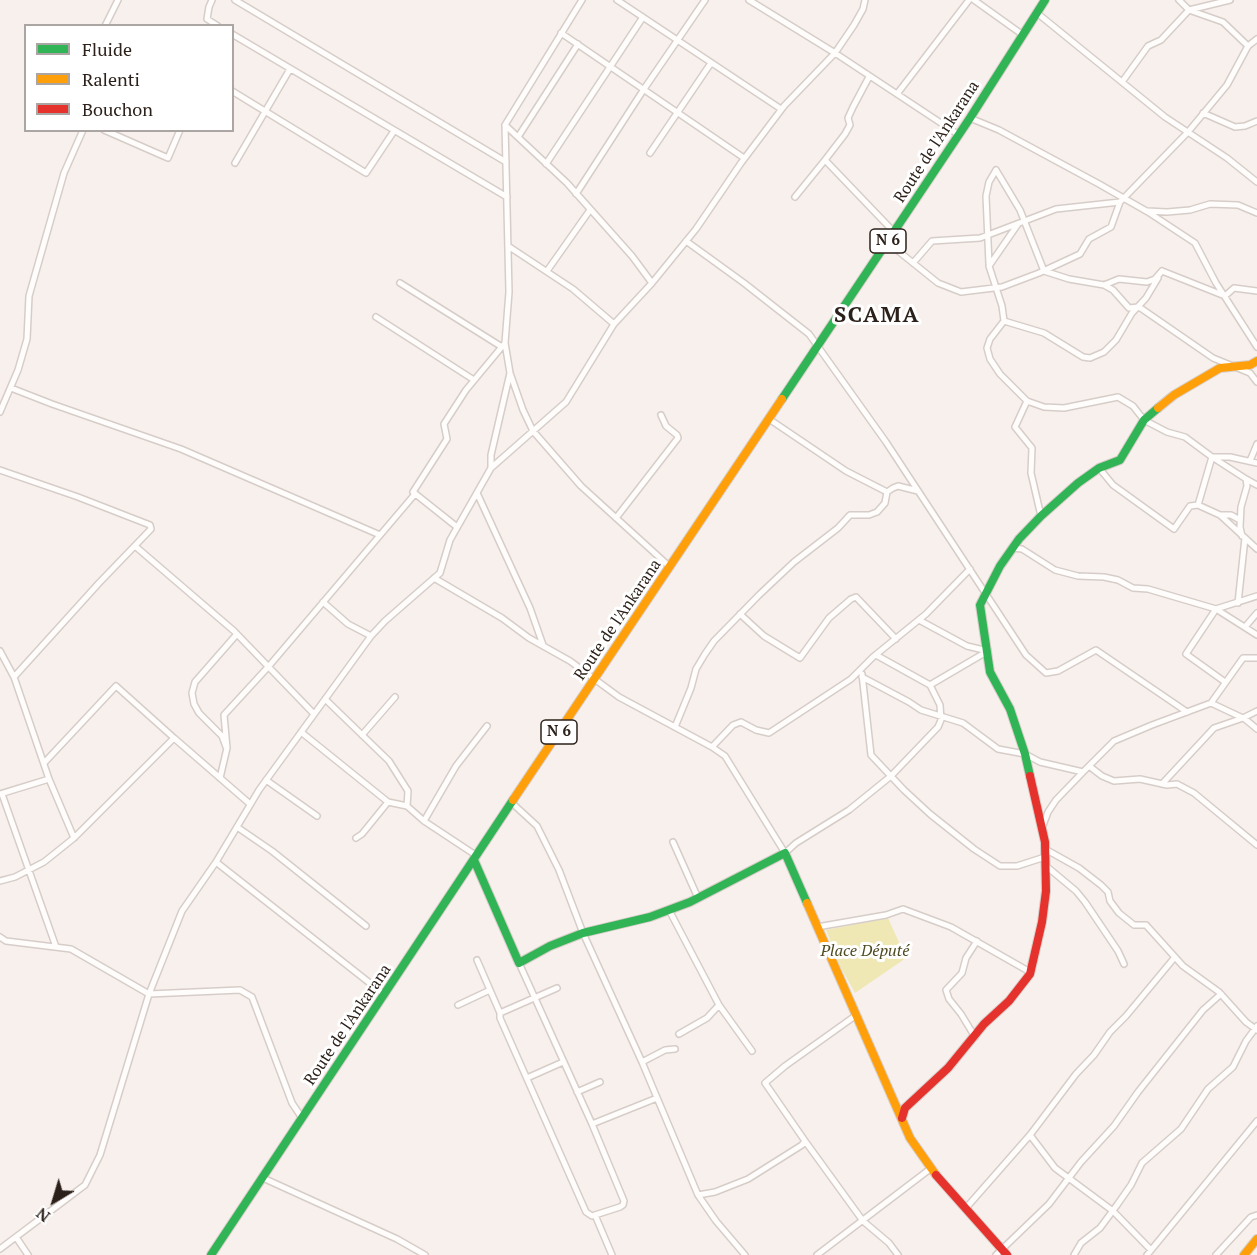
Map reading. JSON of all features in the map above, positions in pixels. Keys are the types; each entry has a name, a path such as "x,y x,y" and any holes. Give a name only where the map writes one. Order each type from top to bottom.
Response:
{"street":[{"path":"106,24 118,0"},
{"path":"212,0 208,7 207,19 215,24"},
{"path":"236,0 506,162"},
{"path":"582,0 505,125 509,292 503,345 510,373 533,431 581,486 670,567"},
{"path":"617,0 782,109"},
{"path":"576,194 705,0"},
{"path":"749,0 835,53 959,135"},
{"path":"0,1249 85,1185 100,1155 149,994 182,911 216,862 266,780 371,636 440,573 450,540 491,468 566,402 614,324 652,283 686,241 744,158 782,109 835,53 854,25 865,0"},
{"path":"897,94 969,0"},
{"path":"974,0 1023,36"},
{"name":"Route de l'Ankarana","path":"211,1255 959,135 1044,0"},
{"path":"1179,0 1189,10 1223,21 1248,46"},
{"path":"1122,82 1148,46 1161,40 1189,10 1230,0"},
{"path":"1037,13 1165,117 1227,158 1257,182"},
{"path":"546,164 643,17"},
{"path":"561,33 744,158"},
{"path":"234,35 507,197"},
{"path":"887,242 938,283 961,292 997,288 1044,271 1080,254 1089,239 1111,227 1122,201 1188,132 1227,85 1248,46 1257,39"},
{"path":"518,137 578,44"},
{"path":"650,153 711,63"},
{"path":"235,163 290,69"},
{"path":"795,196 845,134 850,125 848,118 869,77"},
{"path":"234,92 366,173 394,131"},
{"path":"1203,113 1235,127 1257,121"},
{"path":"970,118 999,130 1122,201 1146,211 1194,243 1257,347"},
{"path":"505,125 591,210 652,283"},
{"path":"0,412 11,388 27,339 29,296 64,174 82,132"},
{"path":"109,132 168,158 179,132"},
{"path":"825,160 894,232"},
{"path":"1257,381 1250,373 1213,357 1138,307 1129,309 1113,290 1104,285 1069,279 1044,271 1025,221 996,170 989,182 986,196 988,235 990,266 1004,321 990,339 987,348 990,359 1000,374 1027,401 1044,407 1064,408 1118,397 1133,406 1144,420 1167,432 1185,437 1257,485"},
{"path":"913,263 932,241 980,238 1056,210 1122,201"},
{"path":"1146,211 1167,213 1210,204 1238,205 1257,213"},
{"path":"547,271 591,210"},
{"path":"990,266 1018,224"},
{"path":"686,241 809,334 886,442 1026,655 1046,673 1058,671 1096,650 1186,712"},
{"path":"508,246 573,289 614,324"},
{"path":"1162,271 1225,296"},
{"path":"1104,285 1119,279 1147,282 1155,279 1162,271"},
{"path":"1004,321 1044,333 1083,357 1090,358 1104,352 1116,339 1146,298 1162,271"},
{"path":"400,283 503,345"},
{"path":"1225,296 1234,288 1257,291"},
{"path":"376,317 474,380"},
{"path":"220,778 227,748 224,715 269,666 415,494 413,492 447,439 444,424 474,380 503,345"},
{"path":"902,1118 905,1108 948,1068 984,1024 1009,1001 1030,972 1042,922 1046,891 1042,830 1025,754 1010,710 990,672 980,605 985,593 1012,548 1041,516 1099,468 1120,460 1144,420 1174,395 1220,368 1250,365 1257,361"},
{"path":"491,468 491,456 510,373"},
{"path":"11,388 181,449 381,535"},
{"path":"1027,401 1015,427 1032,448 1031,473 1041,516"},
{"path":"616,518 678,438 666,426 661,415"},
{"path":"769,419 846,471 887,492"},
{"path":"1212,457 1254,461 1257,444"},
{"path":"1198,505 1212,457"},
{"path":"1099,468 1113,485 1174,529 1190,506 1198,505 1220,515 1257,549"},
{"path":"0,470 150,525 151,530 14,677"},
{"path":"1238,603 1244,537 1240,520 1247,486 1246,479"},
{"path":"887,492 898,486 918,491"},
{"path":"675,727 696,669 714,641 794,562 827,538 850,515 869,515 877,512 885,503 887,492"},
{"path":"477,493 530,608 543,646"},
{"path":"415,494 457,527"},
{"path":"1231,515 1241,509"},
{"path":"1220,515 1231,515 1240,520"},
{"path":"135,546 237,634 314,714"},
{"path":"1012,548 1022,549 1055,570 1078,576 1111,578 1133,588 1148,589 1216,609 1257,635"},
{"path":"712,747 734,725 741,722 756,730 769,733 851,680 876,654 919,620 970,569"},
{"path":"435,578 570,661 619,697 712,747 730,762 785,853 910,1138 930,1169 966,1208 1002,1253 1049,1204 1069,1177 1114,1126 1203,1010 1221,994"},
{"path":"1226,682 1186,654 1216,609 1257,596"},
{"path":"740,614 764,636 800,658 830,618 856,597 896,639"},
{"path":"323,602 348,624 371,636"},
{"path":"1245,627 1257,613"},
{"path":"919,620 967,646 988,651"},
{"path":"227,748 222,736 199,713 192,693 195,682 237,634"},
{"path":"0,651 14,677 49,779 74,838"},
{"path":"930,685 988,651"},
{"path":"519,963 549,946 583,933 650,917 698,898 785,853 796,843 849,810 891,776 938,727 940,705 930,685 876,654"},
{"path":"1042,830 1048,812 1056,800 1114,741 1152,724 1211,703 1243,658 1257,658"},
{"path":"862,668 871,755 930,814 999,866 1017,867 1045,857 1079,868 1108,892 1110,901 1119,913 1134,925 1146,926 1183,966 1221,994 1246,1022 1256,1028 1246,1041 1233,1067 1208,1089 1181,1128 1142,1163 1131,1185 1113,1211 1100,1228 1082,1243 1074,1255"},
{"path":"862,677 921,710 963,723 998,749 1025,754 1040,762 1083,772"},
{"path":"44,763 116,686 250,804"},
{"path":"362,735 395,697"},
{"path":"325,699 389,761 408,791 407,806"},
{"path":"1211,703 1243,718 1257,729"},
{"path":"1162,784 1215,728 1257,711"},
{"path":"424,822 456,766 487,726"},
{"path":"301,732 388,802 407,806 424,822 475,858 534,998 624,1200 620,1207 592,1216 586,1212 500,1018 500,1013 477,960"},
{"path":"0,881 15,878 44,862 74,838 174,738"},
{"path":"1089,766 1102,776 1114,781 1140,779 1162,784 1177,784 1194,793 1257,845"},
{"path":"49,779 1,794 56,947"},
{"path":"266,780 317,816"},
{"path":"356,838 362,834 388,802"},
{"path":"512,803 537,826 559,870 583,933 642,1062 698,1195 716,1221 746,1255"},
{"path":"237,827 272,851 366,926"},
{"path":"673,842 698,898"},
{"path":"1045,857 1080,896 1118,951 1124,964"},
{"path":"216,862 385,995"},
{"path":"817,927 886,915 903,909 951,927 1030,972"},
{"path":"669,910 719,1005 752,1052"},
{"path":"0,937 6,941 71,949 149,994 240,990 252,997 292,1103 302,1119"},
{"path":"975,1037 949,999 946,990 962,973 966,958 977,941"},
{"path":"966,1208 1030,1135 1110,1032 1175,957"},
{"path":"500,1013 557,988"},
{"path":"458,1005 490,990"},
{"path":"679,1034 707,1018 719,1005"},
{"path":"855,1016 765,1083 863,1221 889,1243 898,1255"},
{"path":"642,1062 665,1050 675,1049"},
{"path":"527,1078 563,1062"},
{"path":"577,1092 600,1082"},
{"path":"592,1124 657,1098"},
{"path":"1147,1255 1257,1121"},
{"path":"1030,1135 1055,1168 1113,1211 1151,1250"},
{"path":"698,1195 714,1192 748,1179 789,1155 805,1141"},
{"path":"817,1255 930,1169"},
{"path":"263,1178 397,1239 425,1255"},
{"path":"595,1215 612,1255"},
{"path":"1216,1255 1251,1217 1257,1215"},
{"path":"16,1237 28,1255"},
{"path":"1244,1255 1257,1239"}],"green space":[{"name":"Place Député","path":"888,918 906,958 855,993 840,966 826,930"}],"traffic: fast":[{"path":"782,399 970,118 1045,0"},
{"path":"1030,776 1010,709 990,672 980,605 1000,566 1019,539 1078,483 1099,468 1120,460 1144,420 1158,408"},
{"path":"211,1255 513,800"},
{"path":"474,860 519,963 550,946 583,933 650,917 690,902 785,853 807,903"}],"traffic: slow":[{"path":"1158,408 1174,395 1220,368 1250,365 1257,361"},
{"path":"513,800 782,399"},
{"path":"807,903 910,1138 936,1175"},
{"path":"1244,1255 1257,1239"}],"traffic: jam":[{"path":"902,1118 905,1108 948,1068 984,1024 1009,1001 1030,974 1042,922 1046,891 1045,842 1030,776"},
{"path":"936,1175 1007,1255"}],"district":[{"name":"SCAMA","path":"877,316"}]}
